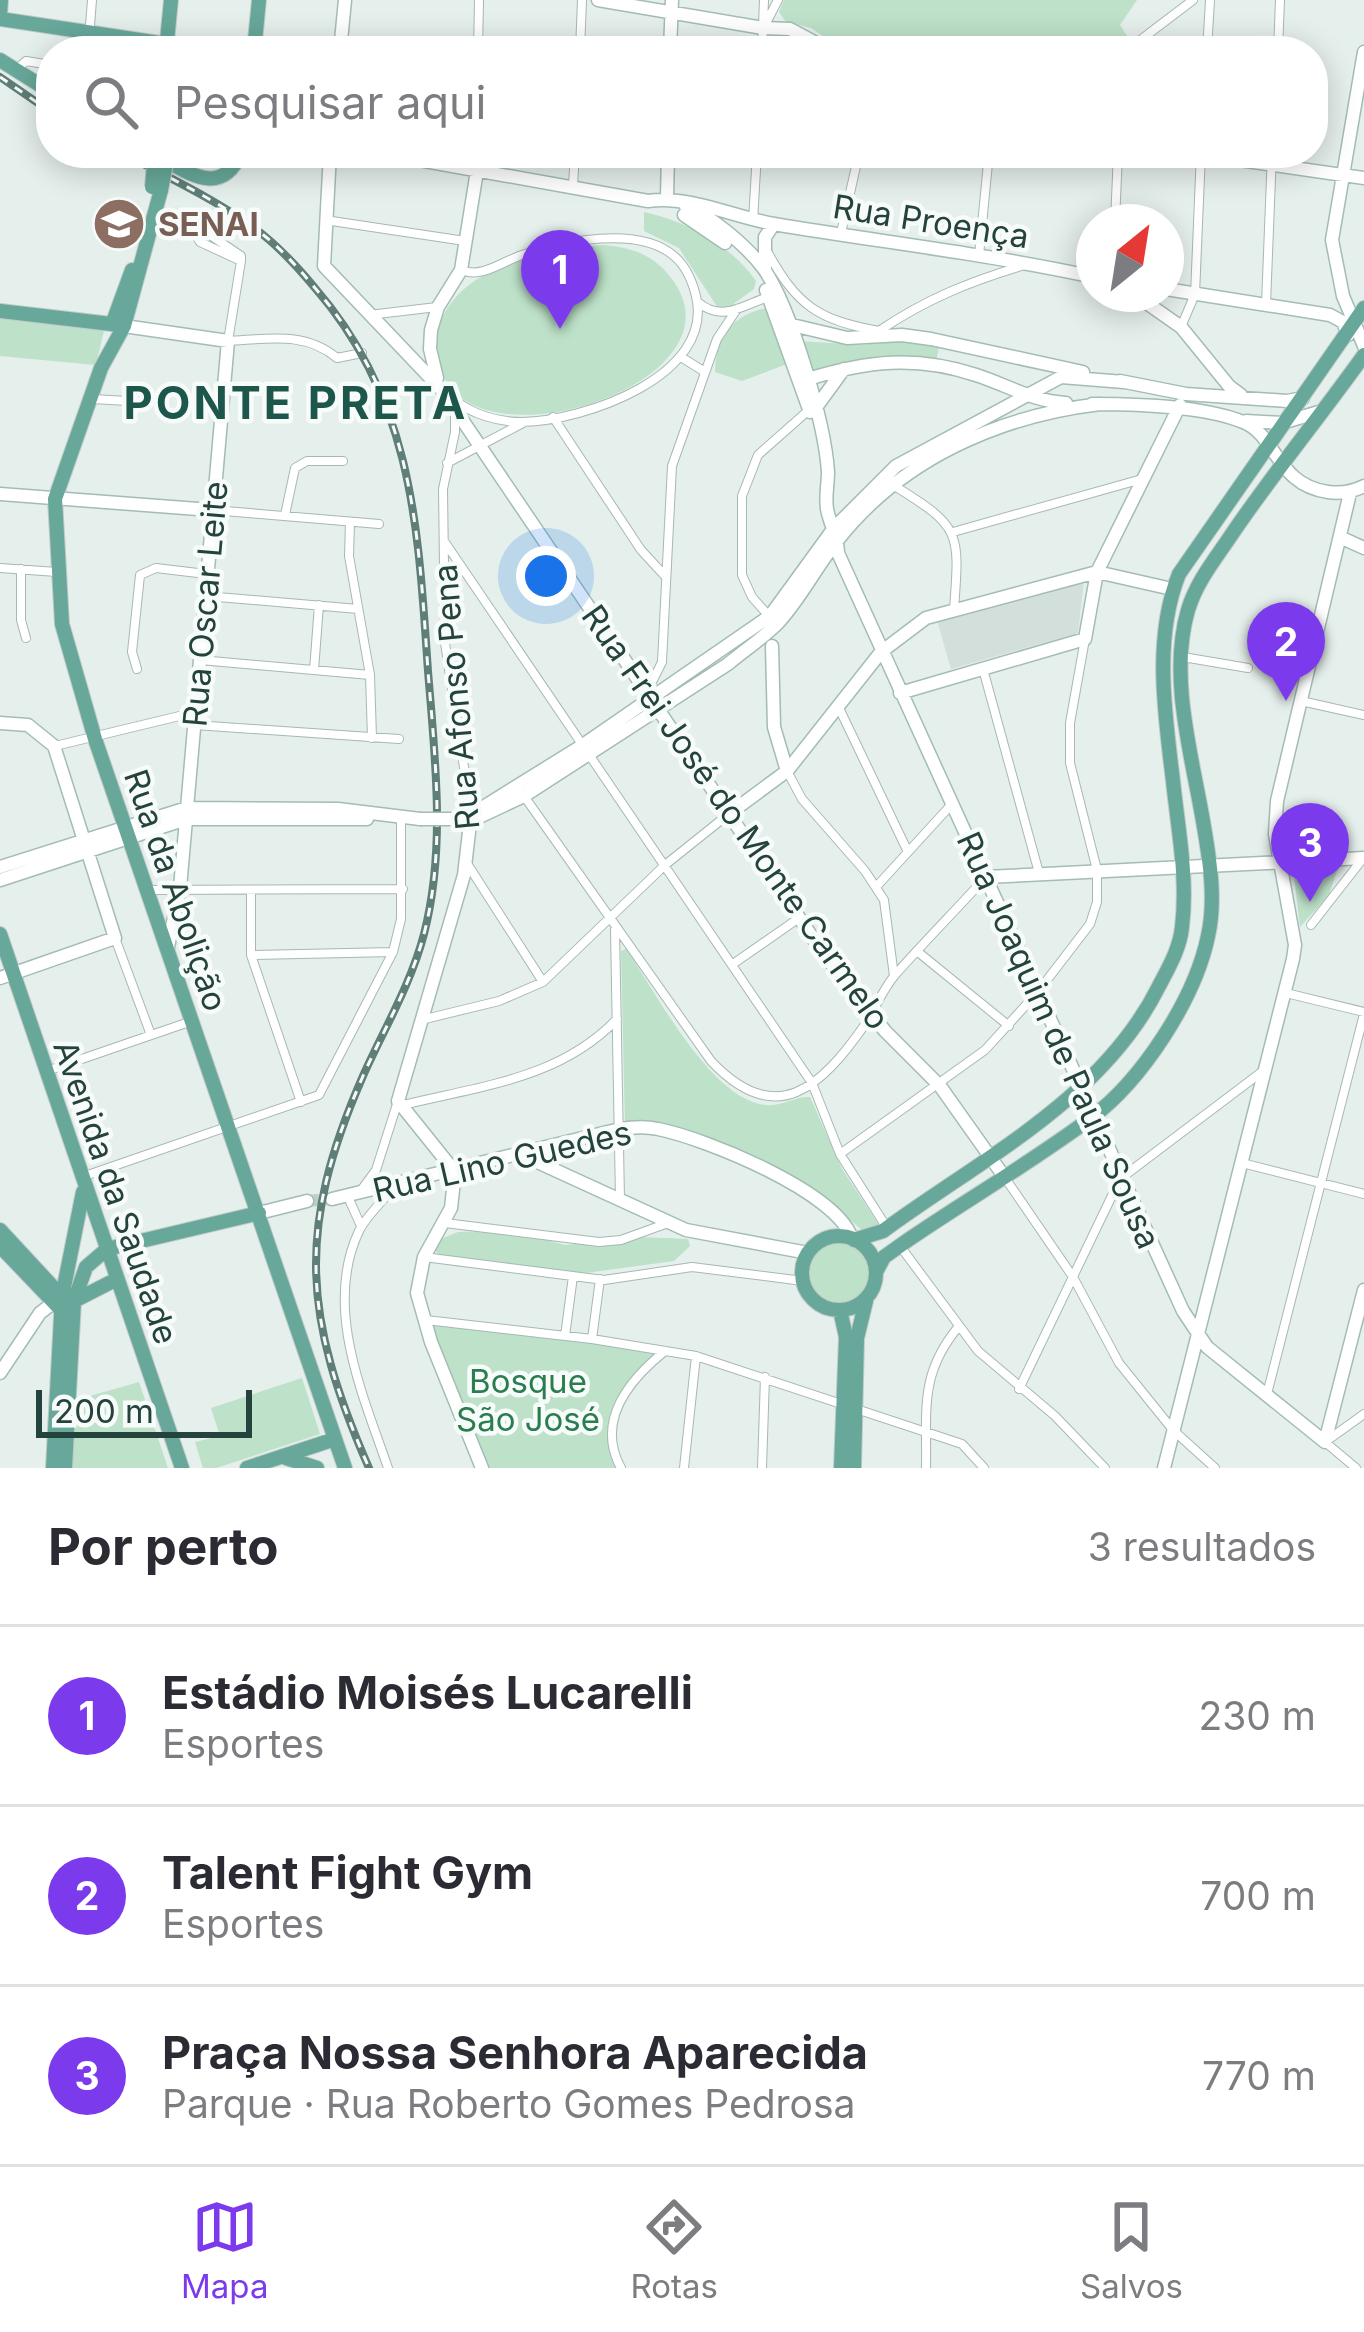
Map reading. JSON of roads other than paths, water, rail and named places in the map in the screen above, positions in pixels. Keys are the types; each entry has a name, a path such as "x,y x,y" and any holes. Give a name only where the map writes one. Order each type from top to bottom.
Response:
{"main road":[{"path":"2,0 0,17 108,36"},
{"path":"163,36 171,0"},
{"path":"255,36 259,0"},
{"path":"341,36 345,0"},
{"path":"598,0 672,7 763,28 790,29 803,36"},
{"path":"1362,358 1351,330 1333,239 1364,52"},
{"path":"0,60 36,83"},
{"path":"155,168 156,189"},
{"path":"115,323 163,168"},
{"path":"180,168 206,179 226,175 231,168"},
{"path":"328,168 322,264 442,390 454,410"},
{"name":"Rua Proença","path":"461,168 573,185 706,217 760,221"},
{"path":"667,198 668,168"},
{"path":"1314,168 1364,178"},
{"path":"442,390 430,350 438,307 461,270 477,171"},
{"name":"Rua Proença","path":"648,201 667,198 684,210 1076,273"},
{"path":"684,210 757,273 788,325 813,408"},
{"path":"706,217 765,271"},
{"path":"760,221 765,271 813,408"},
{"path":"745,250 764,244"},
{"path":"1184,291 1330,315 1351,330"},
{"path":"1330,315 1345,302"},
{"path":"868,1296 840,1310 820,1305 803,1281 808,1253 830,1238 872,1236 887,1228 1082,1089 1132,1034 1167,971 1183,926 1183,866 1165,714 1164,639 1172,590 1364,308"},
{"path":"0,311 229,341"},
{"path":"1159,312 1180,327 1232,389 1245,397"},
{"name":"Rua da Abolição","path":"115,323 55,499 64,632 95,739 344,1467"},
{"path":"788,325 848,338 902,335 1186,394 1303,398"},
{"name":"Rua Oscar Leite","path":"168,947 187,814 229,341"},
{"path":"947,369 944,353 953,344"},
{"path":"1329,362 1362,358"},
{"path":"841,1468 856,1337 884,1257 1094,1116 1141,1067 1178,1011 1208,936 1211,865 1187,727 1184,627 1197,585 1362,358"},
{"path":"808,379 877,361 947,369 1052,402 1286,422 1322,411"},
{"path":"813,408 846,368"},
{"path":"0,880 187,814 466,818 497,812 772,621 832,542 888,481 930,445 1067,376 1124,382"},
{"path":"1209,395 1219,390 1223,377"},
{"path":"996,383 1006,408"},
{"path":"900,693 1085,639 1097,572 1186,394"},
{"path":"888,481 992,430 1037,415 1100,404"},
{"name":"Rua Joaquim de Paula Sousa","path":"813,408 828,473 832,542 1183,1311 1196,1334 1325,1442"},
{"name":"Rua Frei José do Monte Carmelo","path":"454,410 799,917 871,1015 940,1086 1003,1175"},
{"path":"1239,420 1252,427 1290,476 1306,486 1350,493 1364,486"},
{"path":"1252,468 1264,470 1269,480"},
{"path":"1164,1468 1294,945 1275,834 1277,801 1350,493"},
{"path":"0,494 211,510"},
{"path":"1342,538 1364,548"},
{"path":"730,813 788,771 881,652 926,618 1097,572 1172,590"},
{"path":"655,705 674,683 772,621"},
{"path":"772,646 772,713 788,771"},
{"path":"637,680 674,683"},
{"path":"0,723 28,725 54,746 115,938 7,976"},
{"path":"466,818 586,750"},
{"name":"Rua Afonso Pena","path":"400,1103 467,863 466,818"},
{"path":"0,867 85,847"},
{"path":"986,877 1364,856"},
{"name":"Avenida da Saudade","path":"0,934 7,976 46,1071 182,1468"},
{"path":"400,1103 455,1172 445,1223 424,1257 417,1293 482,1468"},
{"name":"Rua Lino Guedes","path":"332,1199 644,1126 695,1140 796,1186 826,1206 853,1239"},
{"path":"546,1166 547,1156 557,1145"},
{"path":"520,1155 668,1223 808,1253"},
{"path":"53,1468 64,1306 82,1215 83,1179"},
{"path":"65,1468 64,1306 86,1267 107,1249 307,1201"},
{"path":"0,1230 64,1306"},
{"path":"853,1239 869,1252 876,1272"},
{"path":"0,1246 64,1306"},
{"path":"1,1370 29,1327 118,1279"},
{"path":"1325,1442 1338,1420 1364,1290"},
{"path":"1183,1311 1203,1307"},
{"path":"840,1310 847,1336 854,1468"},
{"path":"248,1468 335,1439"},
{"path":"275,1457 298,1459 317,1468"}],"street":[{"path":"89,36 92,0"},
{"path":"478,36 479,0"},
{"path":"581,36 583,0"},
{"path":"763,36 764,0"},
{"path":"763,28 778,0"},
{"path":"1146,36 1193,0"},
{"path":"1208,36 1210,0"},
{"path":"1279,36 1280,0"},
{"path":"16,70 26,61 36,63"},
{"path":"573,185 574,168"},
{"path":"758,168 760,221"},
{"path":"842,233 856,168"},
{"path":"979,255 988,168"},
{"path":"1116,204 1117,168"},
{"path":"1180,327 1195,293 1201,168"},
{"path":"1266,304 1272,168"},
{"path":"324,220 466,241"},
{"path":"200,228 237,251 242,261 200,242 196,237 200,228"},
{"path":"447,463 524,422 645,386 681,357 697,331 698,302 686,270 677,258 652,244 601,238 551,246 478,274 461,270"},
{"path":"764,244 782,278 811,309 839,324 879,333 926,300 966,282 1031,263"},
{"name":"Rua Oscar Leite","path":"229,341 242,261"},
{"path":"698,302 716,313 773,299"},
{"path":"369,314 438,307"},
{"path":"652,682 662,662 672,466 717,339 737,309"},
{"path":"697,331 717,339"},
{"path":"229,341 303,338 337,358 362,353"},
{"path":"681,357 705,372"},
{"path":"442,390 458,404 487,417 524,422"},
{"path":"91,399 128,400 133,405 131,416"},
{"path":"772,646 772,621 752,597 742,575 742,496 758,455 813,408"},
{"name":"Rua Afonso Pena","path":"454,410 455,433 442,489 445,643 466,818"},
{"path":"553,417 641,550 665,576"},
{"path":"286,515 295,467 307,461 343,461"},
{"path":"953,532 1144,478"},
{"path":"888,481 953,532 958,561 954,609"},
{"path":"211,510 379,524"},
{"path":"350,522 349,556 370,675 372,738"},
{"path":"444,541 812,1083 840,1154 887,1228"},
{"path":"0,568 57,572"},
{"path":"137,669 132,652 140,575 156,568 206,574"},
{"path":"21,569 21,620 26,638"},
{"path":"206,596 358,608"},
{"path":"314,670 319,605"},
{"path":"840,1154 940,1086 1009,1026 1090,924 1097,902 1097,870 1070,763 1070,723 1085,639"},
{"path":"1183,657 1248,668"},
{"path":"200,660 370,675"},
{"path":"983,667 1039,873"},
{"path":"1301,701 1364,715"},
{"path":"839,708 908,852"},
{"path":"54,746 196,719 399,740"},
{"path":"788,771 802,799 876,886 888,914 894,977"},
{"path":"524,796 728,1080 761,1099 787,1096 812,1083 871,1015 894,977 986,877"},
{"path":"876,886 952,803"},
{"path":"420,1020 499,1001 543,982 612,924 665,865 730,813"},
{"path":"83,1179 317,1097 393,952 401,919 408,818"},
{"path":"1311,925 1364,856"},
{"path":"467,863 543,982"},
{"path":"148,890 403,889"},
{"path":"251,890 251,955 301,1103"},
{"path":"733,964 799,917"},
{"path":"612,924 620,1199"},
{"path":"115,938 151,1035"},
{"path":"251,955 393,952"},
{"path":"918,952 1009,1026"},
{"path":"1267,1394 1364,1013 1284,992"},
{"path":"400,1103 560,1064 593,1044 618,1018"},
{"path":"46,1071 193,1021"},
{"path":"1019,1389 1120,1179 1263,1071"},
{"name":"Rua Afonso Pena","path":"352,1196 376,1170 400,1103"},
{"path":"1240,1163 1364,1194"},
{"name":"Rua Afonso Pena","path":"376,1170 387,1188"},
{"path":"1003,1175 1073,1276 1112,1352 1173,1430 1215,1468"},
{"path":"387,1188 362,1226 347,1264 346,1313 363,1395 388,1468"},
{"path":"352,1196 362,1226"},
{"path":"638,1234 649,1214"},
{"path":"445,1223 598,1242 668,1223"},
{"path":"900,1246 996,1369 1055,1416 1105,1468"},
{"path":"424,1257 600,1279 692,1267 803,1281"},
{"path":"565,1336 573,1276"},
{"path":"592,1339 600,1279"},
{"path":"424,1320 696,1356 927,1430 962,1444 984,1468"},
{"path":"926,1468 926,1391 939,1350 959,1326"},
{"path":"621,1468 612,1446 618,1406 634,1378 666,1350"},
{"path":"684,1468 696,1356"},
{"path":"762,1468 765,1377"},
{"path":"1338,1420 1364,1414"},
{"name":"Rua Joaquim de Paula Sousa","path":"1325,1442 1356,1468"},
{"path":"1084,1468 1088,1451"}],"tunnel":[{"path":"307,1201 332,1199"}],"railway":[{"path":"0,77 36,102"},
{"path":"151,168 268,239 348,331 392,422 414,517 436,770 431,902 412,971 341,1131 318,1227 320,1318 347,1414 369,1468"}],"place":[{"name":"SENAI","path":"119,224"},
{"name":"Estádio Moisés Lucarelli","path":"560,329"},
{"name":"Talent Fight Gym","path":"1286,701"},
{"name":"Praça Nossa Senhora Aparecida","path":"1310,902"}],"district":[{"name":"PONTE PRETA","path":"296,403"}],"park label":[{"name":"Bosque São José","path":"528,1400"}]}
